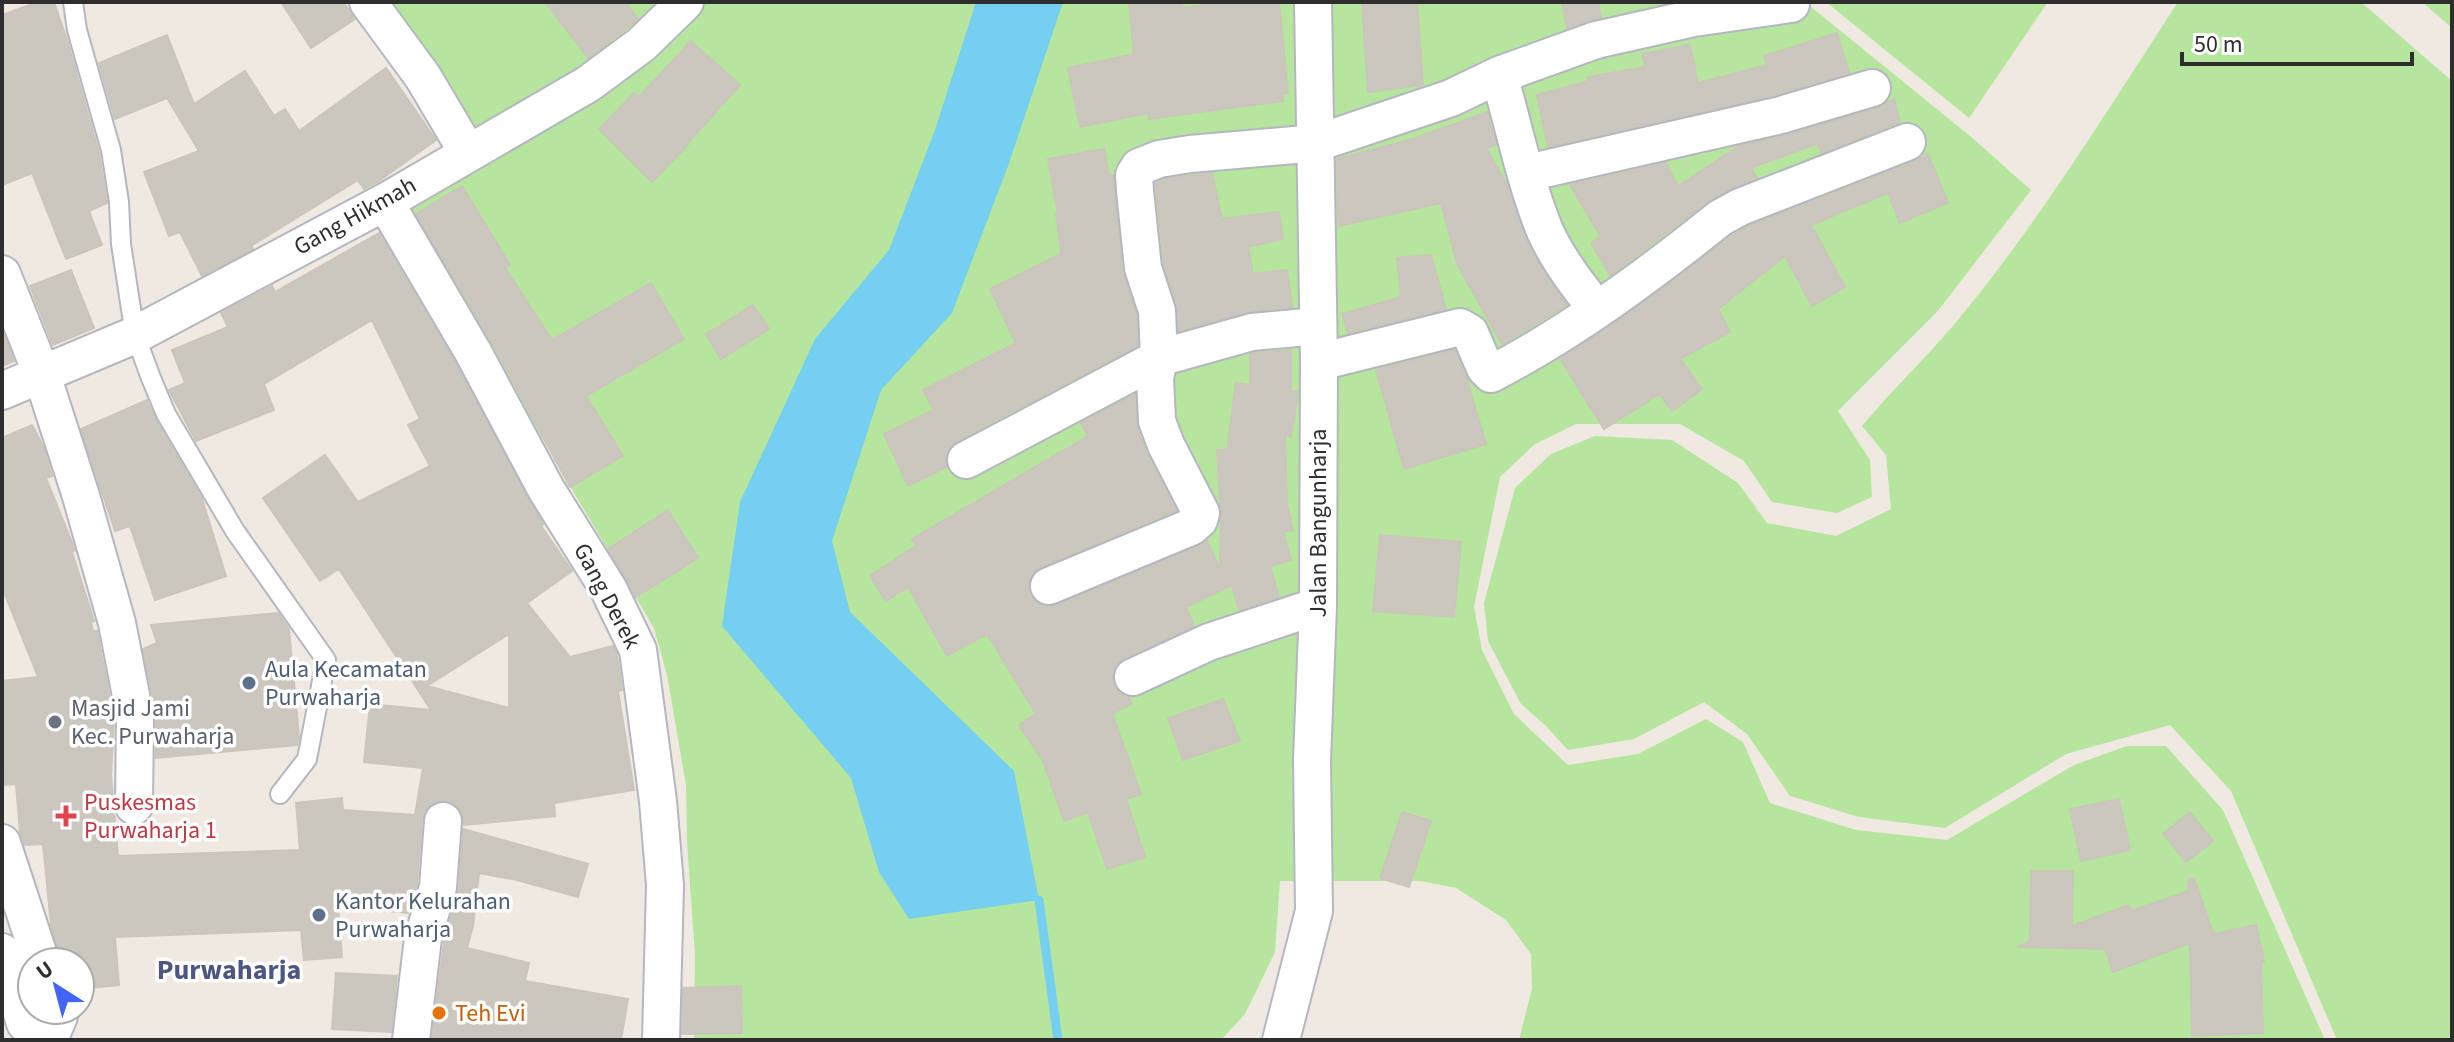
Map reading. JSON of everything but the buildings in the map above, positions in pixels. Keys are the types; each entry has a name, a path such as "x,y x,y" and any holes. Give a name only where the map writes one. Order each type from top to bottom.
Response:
{"street":[{"path":"368,2 423,77 468,153"},
{"name":"Gang Hikmah","path":"2,391 135,335 385,202 588,84 642,44 685,2"},
{"name":"Jalan Bangunharja","path":"1281,1040 1314,911 1312,760 1318,606 1319,362 1313,2"},
{"path":"1049,586 1191,527 1199,520 1201,513 1157,421 1157,311 1143,268 1135,191 1136,170 1145,163 1159,159 1317,143 1451,98 1499,75 1596,40 1694,18 1791,4"},
{"path":"1499,75 1545,230 1577,286 1597,309"},
{"path":"1527,173 1781,115 1872,88"},
{"path":"1319,362 1460,327 1470,333 1485,368 1491,374 1528,355 1597,309 1720,218 1740,207 1907,142"},
{"name":"Gang Derek","path":"385,202 473,352 546,489 609,590 638,650 658,801 665,885 661,1040"},
{"path":"2,274 42,375 117,623 135,716 134,806"},
{"path":"966,460 1159,358 1252,332 1318,326"},
{"path":"1133,677 1209,642 1318,606"},
{"path":"411,1040 423,938 438,887 443,821"},
{"path":"2,843 36,946"},
{"path":"2,952 25,1023 46,1040"}],"lane":[{"path":"73,2 77,30 111,150 135,335 166,414 203,479 235,531 326,660 307,759 280,794"}],"green space":[{"path":"385,2 1805,2 1970,136 2031,190 1937,312 1838,411 1870,460 1872,497 1837,513 1772,502 1744,461 1680,424 1576,424 1535,444 1500,477 1474,607 1482,650 1514,714 1568,765 1638,754 1706,719 1743,742 1770,803 1856,830 1947,840 2074,765 2127,746 2166,746 2223,810 2325,1040 1519,1040 1532,989 1531,954 1506,920 1456,888 1421,881 1280,881 1275,952 1245,1014 1221,1040 694,1040 695,956 686,785 667,675 654,628 404,205 485,160"},
{"path":"1826,2 2048,2 1969,118"},
{"path":"2178,2 2361,2 2452,81 2452,1040 2337,1040 2231,791 2170,725 2066,754 1945,828 1859,817 1790,796 1747,734 1704,702 1634,739 1568,750 1521,704 1488,641 1484,603 1515,488 1551,454 1595,436 1672,440 1738,483 1767,523 1836,536 1891,509 1886,455 1862,426 1952,327 2013,249 2070,168"},
{"path":"2422,2 2452,2 2452,28"}],"water":[{"path":"976,2 1063,2 1008,166 952,313 881,390 832,541 850,612 1014,771 1039,900 909,919 879,872 851,778 722,626 740,502 815,339 889,250 935,130"}],"waterway":[{"path":"1039,900 1058,1040"}],"place":[{"name":"Aula Kecamatan Purwaharja","path":"249,683"},
{"name":"Masjid Jami Kec. Purwaharja","path":"55,722"},
{"name":"Puskesmas Purwaharja 1","path":"66,816"},
{"name":"Kantor Kelurahan Purwaharja","path":"319,915"},
{"name":"Teh Evi","path":"439,1013"}],"district":[{"name":"Purwaharja","path":"229,970"}]}
